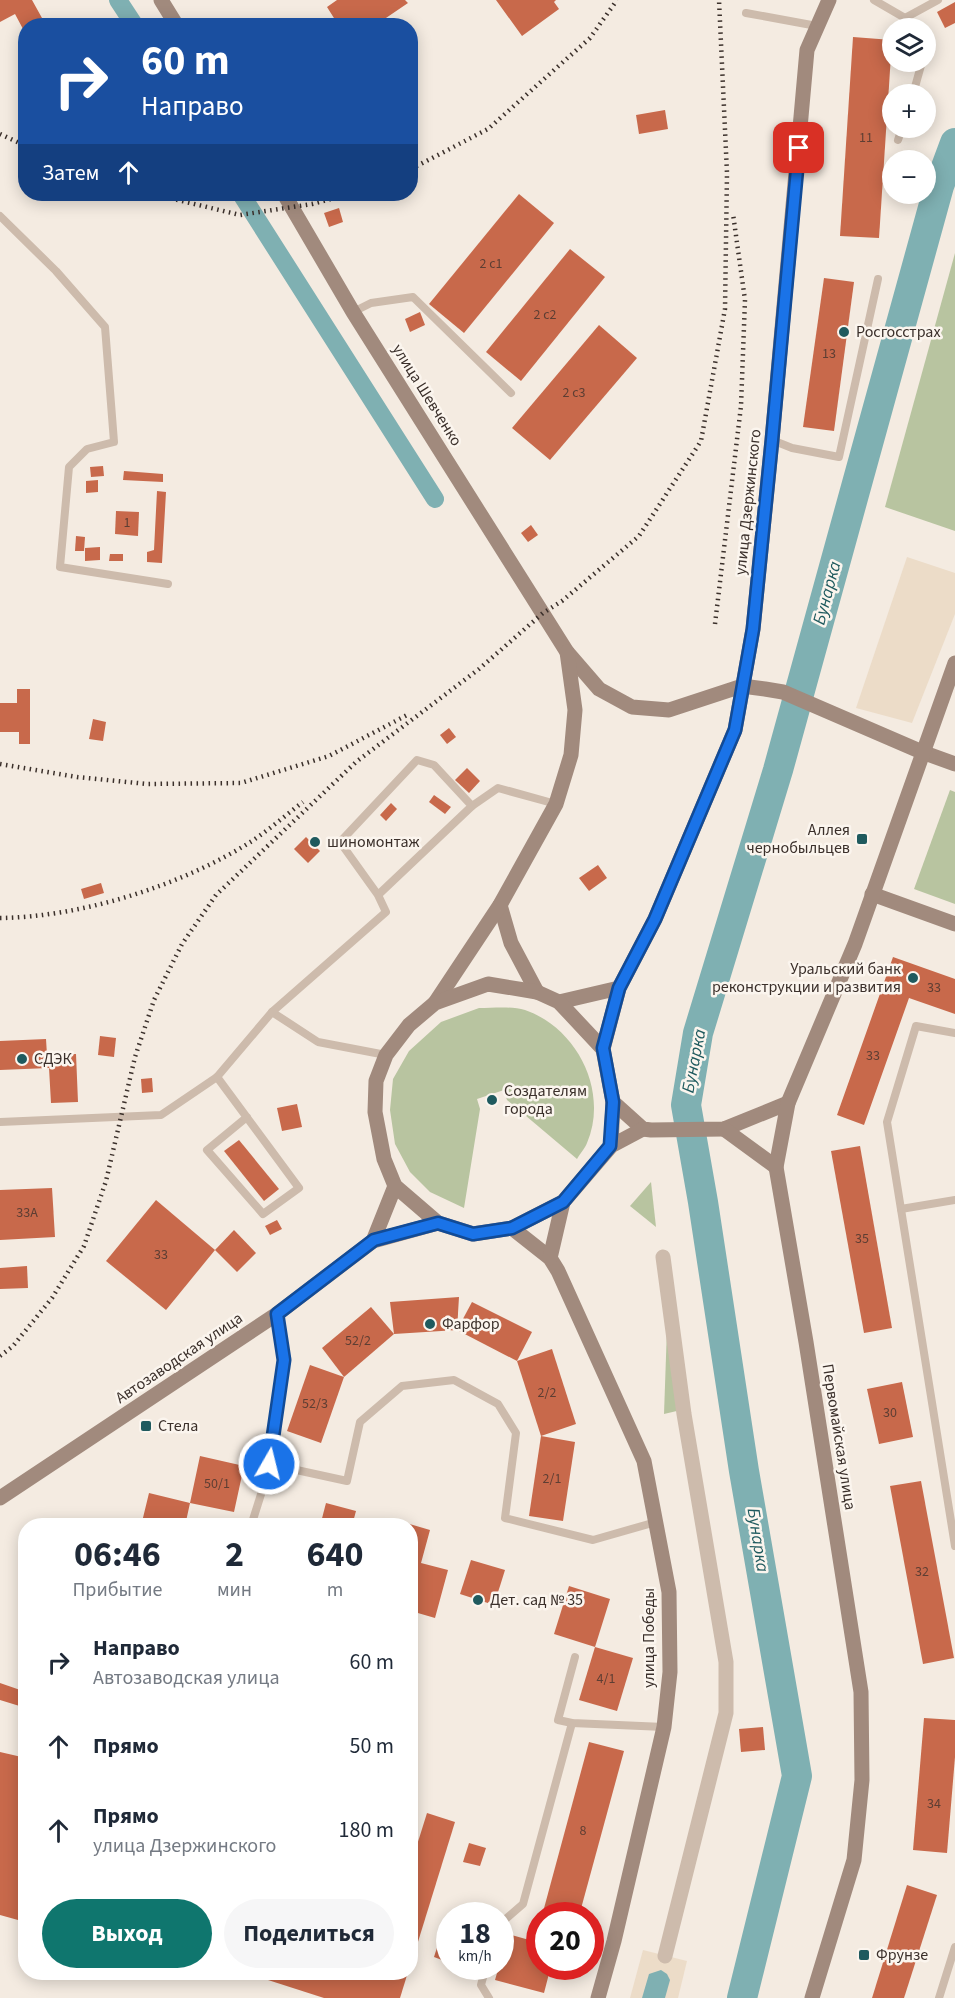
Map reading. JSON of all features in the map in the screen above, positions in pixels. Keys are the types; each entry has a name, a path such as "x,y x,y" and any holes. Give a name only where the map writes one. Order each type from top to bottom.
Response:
{"main road":[{"path":"161,0 172,18"},
{"name":"улица Дзержинского","path":"603,1048 619,988 655,919 735,730 753,629 807,50 829,0"},
{"name":"улица Шевченко","path":"288,201 353,312 567,652"},
{"path":"567,652 600,689 632,707 669,710 742,686 783,692 955,764"},
{"path":"567,652 575,710 571,755 555,804 500,905 435,1003 409,1025 386,1055 376,1081 375,1112 384,1159 396,1186 438,1223 473,1234 512,1228 563,1202 610,1146 643,1129 719,1129 788,1103"},
{"path":"922,752 955,663"},
{"name":"Первомайская улица","path":"812,1998 854,1860 862,1780 861,1692 776,1167 788,1103 855,944 922,752"},
{"path":"872,894 955,924"},
{"path":"500,905 511,943 537,992"},
{"path":"435,1003 488,984 537,992 559,1002 603,1048 613,1102 610,1146"},
{"path":"559,1002 619,988"},
{"path":"613,1102 643,1129"},
{"path":"719,1129 776,1167"},
{"path":"374,1240 396,1186"},
{"path":"512,1228 550,1258 563,1202"},
{"path":"374,1240 438,1223"},
{"name":"Автозаводская улица","path":"0,1498 277,1314 374,1240"},
{"name":"улица Победы","path":"550,1258 644,1461 669,1592 670,1672 664,1727 598,1998"}],"street":[{"path":"663,1257 684,1414 726,1662 726,1713 665,1956"}],"lane":[{"path":"873,0 905,18 938,0"},
{"path":"746,13 817,26"},
{"path":"0,216 56,271 105,327 114,442 87,449 69,467 60,567 168,584"},
{"path":"772,440 792,448 839,457 878,279"},
{"path":"353,312 371,303 413,297 511,393"},
{"path":"0,1122 161,1115 217,1077 272,1012 386,912 378,895 340,842 417,760 434,765 472,806"},
{"path":"378,895 472,806 498,788 555,804"},
{"path":"272,1012 318,1042 386,1055"},
{"path":"955,1034 916,1026 887,1122 955,1546"},
{"path":"217,1077 299,1188 263,1214 207,1150 247,1118"},
{"path":"901,1209 955,1200"},
{"path":"253,1518 269,1464 284,1360 277,1314"},
{"path":"269,1464 347,1481 360,1422 402,1386 454,1380 498,1404 516,1433 505,1518 593,1540 656,1522"},
{"path":"575,1657 558,1720 572,1723 664,1727"},
{"path":"514,1912 523,1904 572,1723"},
{"path":"939,1998 955,1947"},
{"path":"482,1980 481,1985 489,1998"}],"green space":[{"path":"955,253 955,531 885,507"},
{"path":"950,790 955,792 955,904 914,889"},
{"path":"479,1008 525,1010 560,1031 584,1064 591,1083 594,1103 593,1123 587,1143 577,1159 507,1100 504,1090 477,1099 480,1109 464,1208 430,1192 410,1172 395,1144 390,1110 393,1079 409,1051 441,1022"},
{"path":"651,1182 656,1227 630,1206"},
{"path":"667,1328 681,1410 664,1414"}],"shaded area":[{"path":"907,557 955,573 955,614 912,723 856,708"},
{"path":"643,1950 687,1961 678,1998 630,1998"}],"water":[{"path":"661,1970 670,1980 665,1998 642,1998 649,1974"}],"building":[{"path":"0,0 32,0 42,18 18,20 15,14 0,22"},
{"path":"337,0 405,0 408,3 386,18 334,18 327,7"},
{"path":"496,0 556,0 554,2 559,9 522,36"},
{"path":"955,2 955,23 945,28 937,12"},
{"path":"853,37 882,39 882,72 890,72 889,84 882,84 882,138 886,138 885,150 882,150 879,238 840,236"},
{"path":"665,110 668,129 639,134 636,115"},
{"path":"519,194 554,223 464,333 429,304"},
{"path":"339,208 343,222 329,227 324,213"},
{"path":"570,249 605,277 521,381 486,352"},
{"path":"824,278 854,282 834,431 803,427"},
{"path":"420,312 425,325 410,332 405,319"},
{"path":"599,325 637,358 550,460 512,428"},
{"path":"103,466 104,476 91,477 90,467"},
{"path":"124,471 163,474 163,482 123,480"},
{"path":"98,480 98,492 86,493 86,481"},
{"path":"157,491 166,492 162,563 147,562 147,552 154,550"},
{"path":"116,511 139,512 138,536 115,534"},
{"path":"531,525 538,535 528,542 521,533"},
{"path":"76,536 85,537 84,551 75,551"},
{"path":"100,547 100,560 85,561 85,548"},
{"path":"110,554 123,554 123,561 109,561"},
{"path":"17,689 30,689 30,744 19,744 19,732 0,732 0,703 17,703"},
{"path":"93,719 106,722 103,741 89,739"},
{"path":"449,728 456,737 447,744 440,735"},
{"path":"467,768 480,781 469,793 455,780"},
{"path":"434,795 451,807 445,814 429,802"},
{"path":"391,803 397,809 386,821 380,815"},
{"path":"306,837 320,851 308,863 294,849"},
{"path":"598,865 607,878 589,891 579,878"},
{"path":"101,883 104,893 84,899 81,889"},
{"path":"893,957 955,979 955,1014 909,998 864,1125 837,1115"},
{"path":"100,1036 116,1038 114,1057 98,1055"},
{"path":"46,1039 47,1055 76,1054 78,1102 51,1103 49,1068 0,1070 0,1041"},
{"path":"152,1078 153,1092 142,1093 141,1079"},
{"path":"297,1104 302,1127 282,1131 277,1108"},
{"path":"239,1140 279,1189 264,1201 224,1151"},
{"path":"860,1146 892,1328 864,1333 831,1151"},
{"path":"52,1188 55,1237 0,1240 0,1190"},
{"path":"156,1200 215,1250 166,1310 106,1261"},
{"path":"277,1220 282,1229 270,1235 265,1226"},
{"path":"234,1230 256,1253 237,1272 215,1250"},
{"path":"27,1266 28,1288 0,1289 0,1268"},
{"path":"459,1297 457,1330 394,1334 390,1302"},
{"path":"472,1302 532,1332 517,1361 457,1330"},
{"path":"371,1307 394,1334 344,1377 322,1348"},
{"path":"552,1349 576,1424 541,1436 517,1361"},
{"path":"310,1365 344,1377 321,1443 287,1431"},
{"path":"902,1382 913,1437 879,1444 867,1389"},
{"path":"541,1436 575,1442 563,1521 529,1516"},
{"path":"200,1456 244,1466 234,1512 190,1503"},
{"path":"921,1481 954,1658 923,1664 890,1486"},
{"path":"149,1493 190,1503 187,1518 143,1518"},
{"path":"326,1503 356,1511 354,1518 322,1518"},
{"path":"418,1526 430,1530 421,1563 448,1570 435,1618 418,1613"},
{"path":"471,1560 505,1570 494,1605 460,1594"},
{"path":"569,1586 610,1599 595,1647 554,1634"},
{"path":"595,1647 633,1658 617,1711 579,1700"},
{"path":"0,1683 18,1689 18,1706 0,1700"},
{"path":"924,1718 955,1720 955,1757 947,1853 913,1850"},
{"path":"763,1727 765,1750 741,1752 739,1729"},
{"path":"589,1742 624,1751 583,1902 546,1902"},
{"path":"0,1752 18,1756 18,1920 0,1915"},
{"path":"427,1813 455,1822 418,1942 418,1842"},
{"path":"469,1843 486,1848 480,1866 463,1862"},
{"path":"907,1885 937,1895 904,1998 872,1998"},
{"path":"514,1936 526,1939 526,1980 547,1980 544,1993 495,1980 514,1980"},
{"path":"268,1980 406,1980 400,1998 324,1998"}],"waterway":[{"path":"118,0 130,18"},
{"name":"Бунарка","path":"742,1998 797,1776 744,1471 686,1105 698,1033 778,770 939,186 955,143"},
{"path":"245,201 435,499"}],"railway":[{"path":"418,165 488,129 590,38 617,0"},
{"path":"0,1356 13,1346 52,1298 84,1246 106,1181 135,1057 154,1000 182,944 216,895 356,762 479,669 543,613 562,601 639,536 701,441 725,309 727,173 719,0"},
{"path":"0,134 18,142"},
{"path":"182,201 240,215 323,201"},
{"path":"715,624 741,406 745,300 733,214"},
{"path":"0,764 77,777 147,784 241,783 329,756 409,714"},
{"path":"0,918 64,912 98,905 164,884 225,857 272,827 303,802"}],"place":[{"name":"Росгосстрах","path":"844,332"},
{"name":"Аллея чернобыльцев","path":"862,839"},
{"name":"шиномонтаж","path":"315,842"},
{"name":"Уральский банк реконструкции и развития","path":"913,978"},
{"name":"СДЭК","path":"22,1059"},
{"name":"Создателям города","path":"492,1100"},
{"name":"Фарфор","path":"430,1324"},
{"name":"Стела","path":"146,1426"},
{"name":"Дет. сад № 35","path":"478,1600"},
{"name":"Фрунзе","path":"864,1955"}],"route":[{"path":"269,1464 284,1360 277,1314 356,1256 374,1240 438,1223 473,1234 512,1228 563,1202 610,1146 613,1102 603,1048 619,988 655,919 735,730 753,629 799,148"}]}
